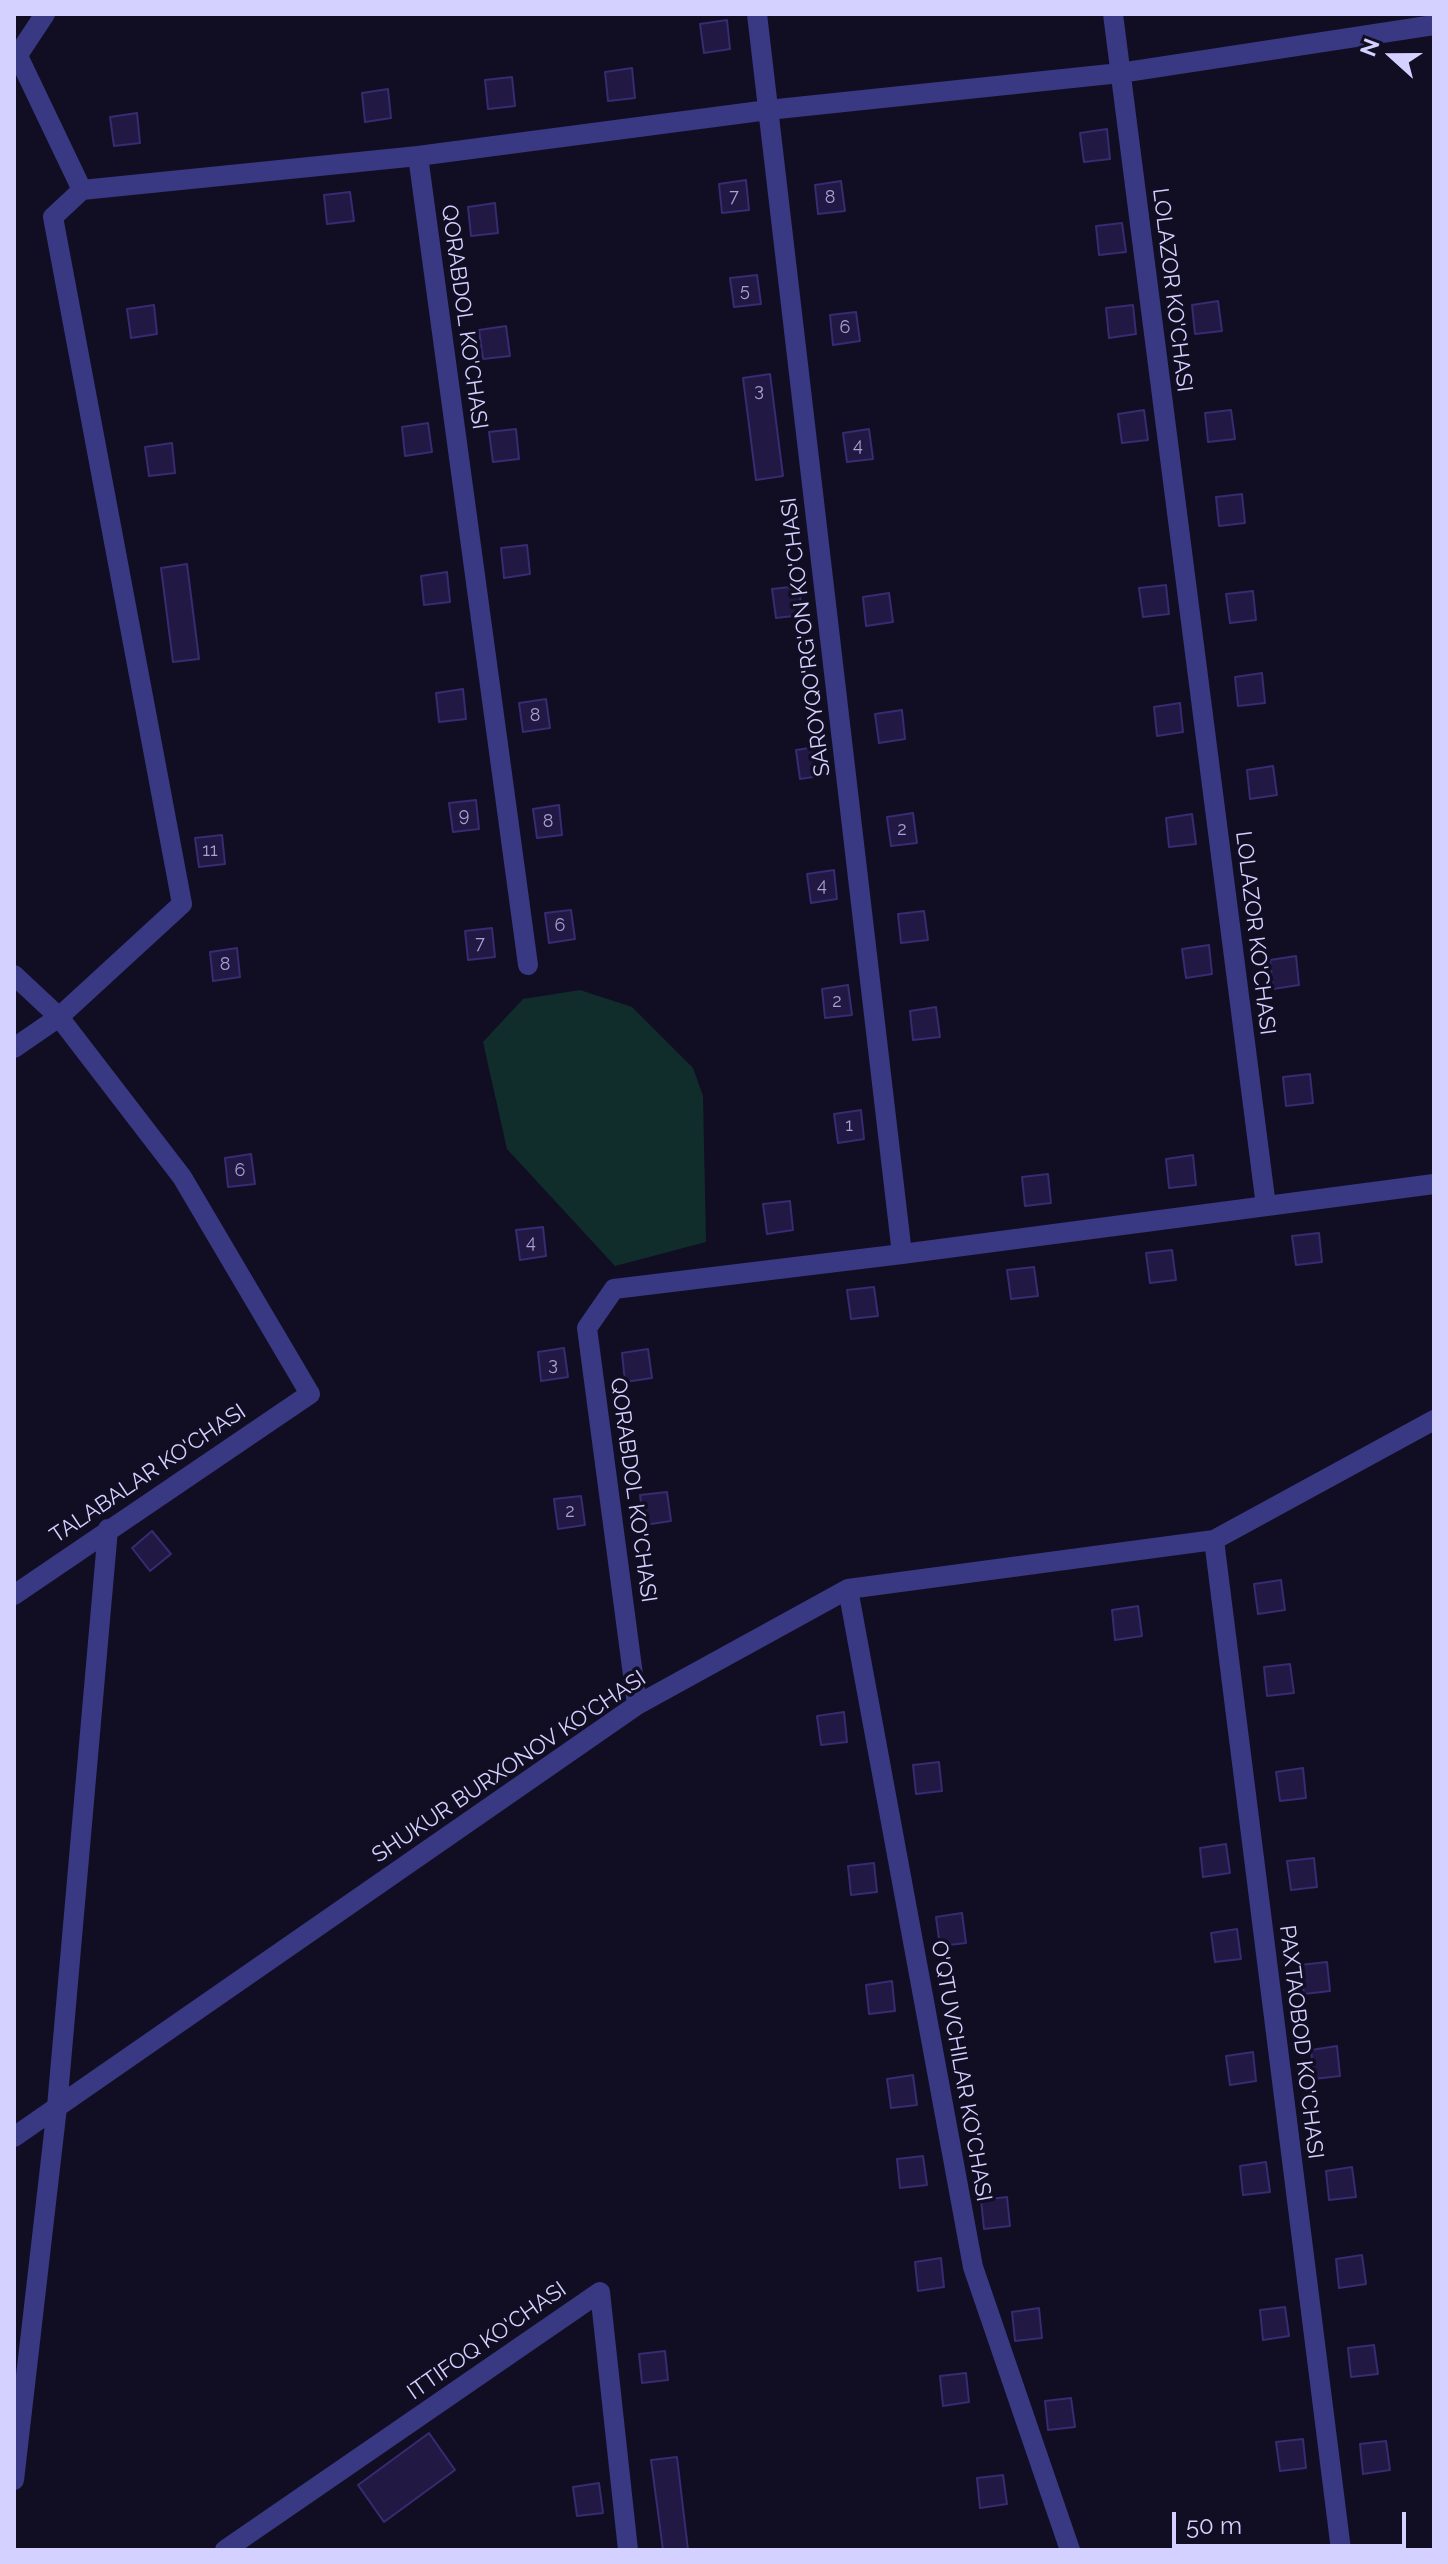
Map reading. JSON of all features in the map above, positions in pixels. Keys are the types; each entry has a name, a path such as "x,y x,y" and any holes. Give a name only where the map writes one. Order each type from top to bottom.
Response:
{"street":[{"path":"45,14 16,59 82,190"},
{"name":"SAROYQO'RG'ON KO'CHASI","path":"757,14 902,1254"},
{"name":"LOLAZOR KO'CHASI","path":"1113,14 1266,1206"},
{"path":"14,1048 59,1017 182,904 53,217 82,190 418,156 768,110 1120,73 1434,25"},
{"name":"QORABDOL KO'CHASI","path":"418,156 528,965"},
{"path":"14,975 59,1017"},
{"name":"TALABALAR KO'CHASI","path":"14,1595 310,1394 182,1177 59,1017"},
{"path":"902,1254 1434,1184"},
{"name":"QORABDOL KO'CHASI","path":"637,1705 587,1328 614,1289 902,1254"},
{"name":"SHUKUR BURXONOV KO'CHASI","path":"14,2137 637,1705 848,1589 1214,1540 1434,1420"},
{"path":"14,2480 57,2107 108,1529"},
{"name":"PAXTAOBOD KO'CHASI","path":"1214,1540 1341,2550"},
{"name":"O'QTUVCHILAR KO'CHASI","path":"848,1589 973,2267 1070,2550"},
{"name":"ITTIFOQ KO'CHASI","path":"225,2550 600,2292 628,2550"}],"green space":[{"path":"580,990 632,1007 693,1068 703,1096 706,1242 615,1266 507,1149 483,1042 523,999"}],"building":[{"path":"727,20 730,49 704,53 700,24"},
{"path":"632,68 635,98 608,101 605,72"},
{"path":"512,77 515,106 488,109 485,80"},
{"path":"388,89 391,118 365,122 362,93"},
{"path":"137,113 140,143 114,146 110,117"},
{"path":"1107,129 1110,159 1084,162 1080,133"},
{"path":"746,180 749,210 722,213 719,184"},
{"path":"841,181 845,211 818,214 815,185"},
{"path":"350,192 354,221 327,224 324,195"},
{"path":"495,203 498,233 471,236 468,207"},
{"path":"1122,223 1126,252 1099,255 1096,226"},
{"path":"757,275 761,304 734,307 730,278"},
{"path":"1218,301 1222,331 1195,334 1192,305"},
{"path":"154,305 157,334 131,338 127,309"},
{"path":"1133,305 1136,334 1109,338 1106,308"},
{"path":"856,312 860,341 833,345 830,315"},
{"path":"506,326 510,356 483,359 479,330"},
{"path":"770,374 783,476 756,480 743,378"},
{"path":"1144,410 1148,440 1122,443 1118,414"},
{"path":"1231,410 1235,439 1208,442 1205,413"},
{"path":"428,423 432,452 405,456 402,427"},
{"path":"516,429 519,459 493,462 489,432"},
{"path":"869,429 873,459 847,462 843,433"},
{"path":"172,443 175,473 149,476 145,447"},
{"path":"1242,494 1245,523 1219,526 1216,497"},
{"path":"527,545 530,574 504,578 501,548"},
{"path":"187,564 199,659 173,662 161,568"},
{"path":"447,572 450,602 424,605 421,576"},
{"path":"1166,585 1169,614 1143,617 1139,588"},
{"path":"799,586 802,615 776,618 772,589"},
{"path":"1253,591 1256,620 1230,623 1226,594"},
{"path":"889,593 893,622 866,626 863,597"},
{"path":"1262,673 1265,703 1238,706 1235,677"},
{"path":"463,689 466,719 439,722 436,693"},
{"path":"546,699 550,728 523,732 519,703"},
{"path":"1180,703 1183,732 1157,736 1154,707"},
{"path":"902,710 905,739 879,743 875,714"},
{"path":"823,746 826,775 800,779 796,750"},
{"path":"1273,766 1277,795 1250,799 1247,770"},
{"path":"476,800 479,829 453,832 449,803"},
{"path":"559,805 562,835 537,838 533,809"},
{"path":"913,813 917,843 891,846 887,817"},
{"path":"1192,814 1196,844 1169,847 1166,818"},
{"path":"222,835 225,864 199,867 195,838"},
{"path":"834,870 837,899 811,903 807,874"},
{"path":"571,910 575,939 549,943 545,913"},
{"path":"924,911 928,940 901,943 898,914"},
{"path":"492,928 495,957 468,960 465,931"},
{"path":"1209,945 1212,974 1186,978 1182,949"},
{"path":"237,948 240,977 213,981 210,952"},
{"path":"1296,956 1299,985 1273,989 1270,960"},
{"path":"848,985 852,1015 825,1018 822,989"},
{"path":"936,1007 940,1037 913,1040 910,1011"},
{"path":"1310,1074 1313,1103 1286,1106 1283,1077"},
{"path":"861,1110 864,1139 838,1143 834,1114"},
{"path":"251,1154 255,1184 228,1187 225,1158"},
{"path":"1193,1155 1196,1185 1169,1188 1166,1159"},
{"path":"1048,1174 1051,1203 1025,1206 1022,1177"},
{"path":"790,1201 793,1230 767,1234 763,1204"},
{"path":"543,1227 546,1256 520,1260 516,1230"},
{"path":"1319,1233 1322,1262 1296,1265 1292,1236"},
{"path":"1172,1250 1176,1280 1150,1283 1146,1253"},
{"path":"1034,1267 1038,1296 1011,1299 1007,1270"},
{"path":"874,1287 878,1316 851,1319 847,1290"},
{"path":"564,1348 568,1377 541,1381 538,1352"},
{"path":"648,1349 652,1378 625,1382 622,1353"},
{"path":"667,1492 671,1521 644,1525 640,1495"},
{"path":"581,1496 585,1525 558,1529 554,1499"},
{"path":"152,1531 171,1554 150,1571 132,1548"},
{"path":"1281,1580 1285,1610 1258,1614 1254,1584"},
{"path":"1138,1606 1142,1636 1115,1640 1112,1610"},
{"path":"1290,1664 1294,1693 1267,1696 1264,1667"},
{"path":"844,1712 847,1742 821,1745 817,1716"},
{"path":"939,1762 942,1791 916,1794 913,1765"},
{"path":"1303,1768 1306,1798 1280,1801 1276,1772"},
{"path":"1226,1844 1230,1873 1203,1877 1200,1848"},
{"path":"1314,1858 1317,1887 1291,1890 1287,1861"},
{"path":"874,1863 877,1892 851,1895 848,1866"},
{"path":"962,1913 966,1943 940,1946 936,1917"},
{"path":"1237,1929 1241,1959 1215,1962 1211,1933"},
{"path":"1327,1962 1330,1991 1304,1994 1300,1965"},
{"path":"892,1981 895,2011 869,2014 866,1985"},
{"path":"1337,2046 1340,2076 1314,2079 1311,2050"},
{"path":"1253,2052 1256,2081 1230,2085 1226,2056"},
{"path":"913,2075 917,2105 891,2108 887,2079"},
{"path":"923,2156 927,2185 900,2188 897,2159"},
{"path":"1266,2162 1270,2192 1243,2195 1240,2166"},
{"path":"1352,2167 1356,2197 1329,2200 1326,2171"},
{"path":"1007,2197 1010,2226 984,2229 981,2200"},
{"path":"1362,2255 1366,2284 1339,2288 1336,2259"},
{"path":"941,2258 944,2287 918,2291 915,2262"},
{"path":"1285,2307 1289,2336 1263,2340 1260,2310"},
{"path":"1039,2308 1042,2338 1015,2341 1012,2312"},
{"path":"1374,2345 1378,2374 1351,2377 1348,2348"},
{"path":"665,2351 668,2380 642,2383 639,2354"},
{"path":"966,2373 969,2402 943,2406 940,2376"},
{"path":"1071,2398 1075,2427 1048,2430 1045,2401"},
{"path":"429,2433 455,2470 384,2522 358,2485"},
{"path":"1303,2439 1306,2468 1280,2471 1276,2442"},
{"path":"1386,2441 1390,2470 1363,2474 1360,2444"},
{"path":"677,2457 688,2550 663,2550 651,2460"},
{"path":"1003,2475 1007,2504 980,2508 977,2478"},
{"path":"599,2483 603,2513 577,2516 573,2487"}]}
